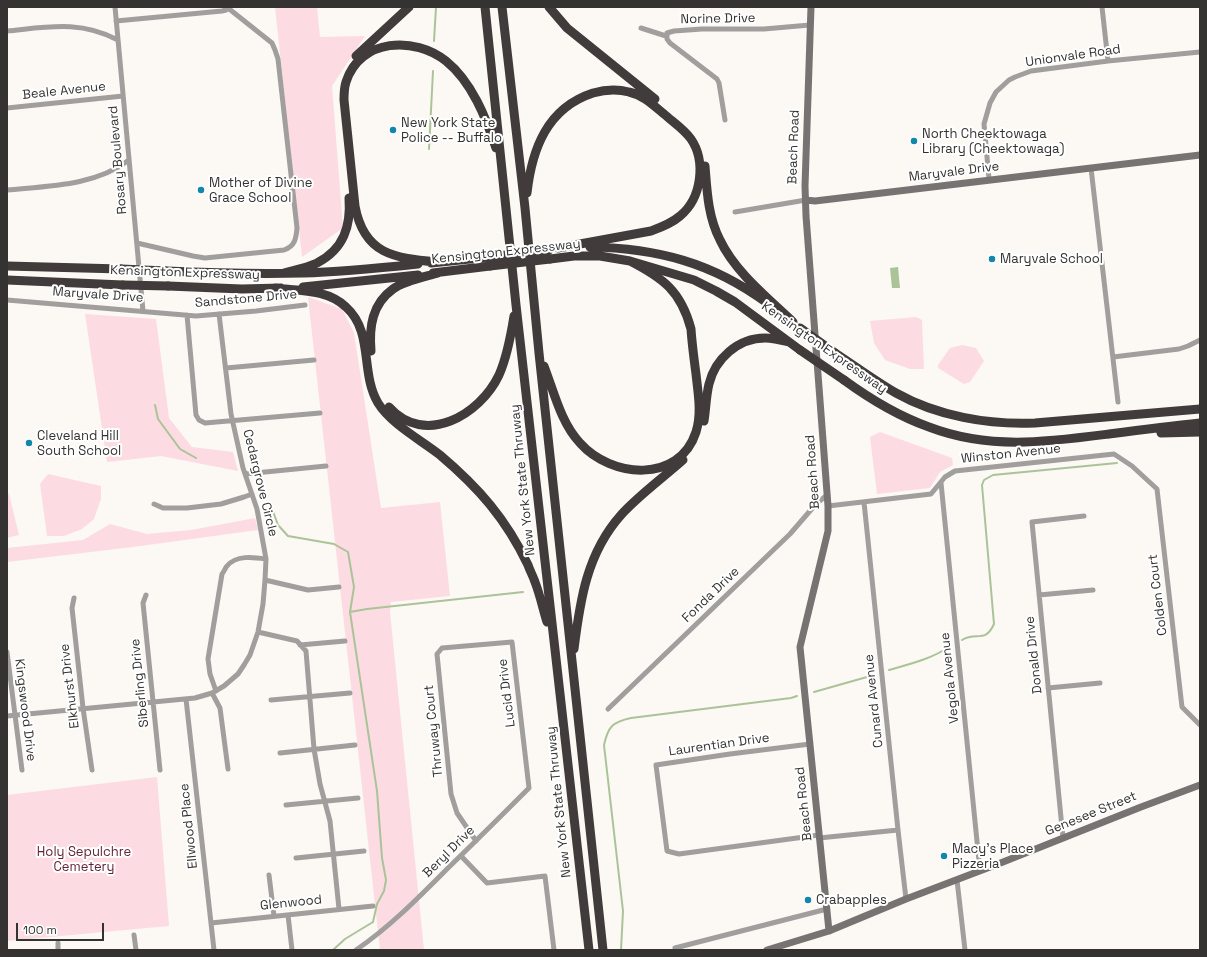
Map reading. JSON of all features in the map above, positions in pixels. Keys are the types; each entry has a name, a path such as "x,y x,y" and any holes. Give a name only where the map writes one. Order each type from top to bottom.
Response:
{"highway":[{"path":"284,273 317,263 333,251 344,235 347,228 350,210 339,99 341,81 349,65 356,56 409,7"},
{"name":"New York State Thruway","path":"485,7 516,305 589,950"},
{"path":"502,7 525,208 539,353 603,950"},
{"path":"549,7 567,28 683,121 697,138 704,157 709,207 720,240 743,273 793,322"},
{"path":"437,262 409,259 387,253 375,245 366,236 362,228 355,206 344,100 346,81 354,68 359,61 375,49 394,45 410,45 433,53 445,60 463,79 476,100 492,137 502,166"},
{"path":"525,208 529,175 537,148 544,134 561,111 573,101 607,90 619,90 634,93 645,99 683,129 690,138 697,150 700,175 694,198 681,216 664,226 651,231 554,249"},
{"name":"Kensington Expressway","path":"7,266 284,273 352,270 489,257 554,249 614,247 648,251 698,265 723,276 744,288 835,353 897,393 930,408 950,414 986,421 1035,424 1200,408"},
{"name":"Kensington Expressway","path":"7,280 242,289 275,288 333,284 438,273 574,256 594,256 630,261 694,280 716,291 735,302 800,350 864,394 895,413 929,428 960,436 996,442 1017,443 1045,442 1200,423"},
{"path":"539,353 566,422 580,444 597,457 608,464 621,468 646,470 670,464 683,454 696,432 699,412 688,317 669,286 654,274 630,261"},
{"path":"438,273 394,288 380,302 371,322 370,340 376,386 380,395 393,411 413,424 434,426 446,423 466,414 484,397 499,374 506,352 516,305"},
{"path":"275,288 317,292 340,302 351,312 362,333 365,343 369,377 378,403 395,421 464,476 492,505 521,550 535,580 554,645"},
{"path":"572,663 582,594 593,560 600,545 621,515 683,460 692,450 701,432 709,384 713,372 718,364 723,357 739,344 765,338 789,342"},
{"path":"1102,435 1200,432"}],"street":[{"name":"Rosary Boulevard","path":"115,7 143,311"},
{"name":"Beach Road","path":"811,7 805,186 828,506 828,531 800,647 829,931"},
{"path":"1102,7 1108,61"},
{"path":"116,21 222,11 228,8 272,43 276,50 278,59 297,228 294,243 290,248 284,250 205,258 137,243"},
{"path":"7,30 61,25 99,31 118,40"},
{"name":"Norine Drive","path":"725,120 717,79 670,43 667,40 667,33 702,29 764,30 810,25"},
{"path":"641,28 666,36"},
{"name":"Unionvale Road","path":"989,179 984,124 990,103 1000,87 1015,76 1031,70 1200,52"},
{"name":"Beale Avenue","path":"7,108 123,96"},
{"name":"Maryvale Drive","path":"735,212 806,200 815,201 989,179 1200,155"},
{"path":"7,190 52,186 84,180 101,175 119,167 129,160"},
{"path":"1091,168 1118,402"},
{"name":"Maryvale Drive","path":"7,300 187,315"},
{"name":"Sandstone Drive","path":"305,305 196,316 187,315 196,415 199,420 205,423 320,413"},
{"name":"Cedargrove Circle","path":"7,716 186,699 214,692 231,680 244,665 250,655 258,632 263,604 266,559 257,509 232,420 219,314"},
{"path":"1113,357 1179,349 1200,340"},
{"path":"226,368 314,360"},
{"name":"Winston Avenue","path":"828,506 930,494 945,477 955,471 1114,454 1132,466"},
{"path":"246,474 326,466"},
{"name":"Colden Court","path":"1132,466 1157,489 1182,707 1200,725"},
{"name":"Vegola Avenue","path":"941,483 980,871"},
{"path":"154,504 163,508 187,508 221,504 252,494"},
{"name":"Fonda Drive","path":"608,709 790,534 816,504 827,495"},
{"name":"Cunard Avenue","path":"864,502 906,899"},
{"name":"Donald Drive","path":"1063,838 1032,522 1084,516"},
{"path":"228,769 220,708 214,692 208,659 222,574 227,565 236,560 248,557 266,559"},
{"path":"265,580 308,590 339,587"},
{"path":"1039,595 1093,590"},
{"name":"Siberling Drive","path":"146,595 143,603 160,770"},
{"name":"Elkhurst Drive","path":"74,598 72,608 83,708 92,770"},
{"path":"258,632 297,641 306,651 314,749 320,784 330,821 339,909"},
{"path":"300,645 345,641"},
{"name":"Lucid Drive","path":"476,646 512,642 526,754"},
{"name":"Thruway Court","path":"476,646 442,648 437,654 452,794 457,812 476,841"},
{"name":"Kingswood Drive","path":"7,652 22,770"},
{"path":"1048,688 1100,683"},
{"path":"271,700 350,693"},
{"name":"Ellwood Place","path":"186,699 214,950"},
{"name":"Laurentian Drive","path":"810,744 656,765 667,851 679,854 819,837"},
{"path":"280,753 355,745"},
{"name":"Beryl Drive","path":"356,950 395,920 529,788 526,754"},
{"name":"Genesee Street","path":"767,950 829,931 906,899 1200,785"},
{"path":"286,805 358,798"},
{"path":"819,837 898,830"},
{"path":"296,858 364,851"},
{"path":"461,856 487,883 545,876 554,950"},
{"path":"269,874 274,916"},
{"path":"957,880 965,950"},
{"name":"Glenwood","path":"211,923 373,906"},
{"path":"675,948 827,910"},
{"path":"288,915 292,950"},
{"path":"134,935 136,950"},
{"path":"58,943 58,950"}],"green space":[{"path":"275,7 317,7 320,37 365,36 332,86 343,228 302,257"},
{"path":"308,297 342,309 354,333 381,508 440,502 450,596 391,602 390,612 424,950 380,950"},
{"path":"85,314 156,319 169,418 192,447 233,452 238,471 161,456 107,462"},
{"path":"916,317 922,320 924,369 910,369 885,360 874,343 870,321"},
{"path":"962,345 976,348 984,361 970,382 964,384 938,368 938,365 950,348"},
{"path":"880,432 952,458 953,465 940,472 930,488 877,494 870,437"},
{"path":"48,474 101,486 101,499 94,519 82,529 64,536 47,536 40,484"},
{"path":"7,493 9,494 19,535 7,538"},
{"path":"255,518 258,530 7,562 7,548 83,540 110,524 147,534 191,530"},
{"name":"Holy Sepulchre Cemetery","path":"157,777 169,926 7,941 7,795"}],"shaded area":[{"path":"898,267 900,288 892,288 890,268"}],"waterway":[{"path":"434,41 436,7"},
{"path":"429,149 433,71"},
{"path":"155,405 158,419 180,449 196,458"},
{"path":"962,640 987,634 994,624 982,485 984,480 993,475 1117,463"},
{"path":"271,506 278,525 288,536 334,544 348,552 354,587 350,612 377,791 382,858 386,880 384,891 377,904 373,922 345,939 333,950"},
{"path":"350,612 523,592"},
{"path":"889,670 928,658 949,647"},
{"path":"814,692 874,675"},
{"path":"621,950 623,911 604,745 609,730 619,721 631,718 797,696"}],"place":[{"name":"New York State Police -- Buffalo","path":"393,130"},
{"name":"North Cheektowaga Library (Cheektowaga)","path":"914,141"},
{"name":"Mother of Divine Grace School","path":"201,190"},
{"name":"Maryvale School","path":"992,259"},
{"name":"Cleveland Hill South School","path":"29,443"},
{"name":"Macy’s Place Pizzeria","path":"944,856"},
{"name":"Crabapples","path":"808,900"}]}
